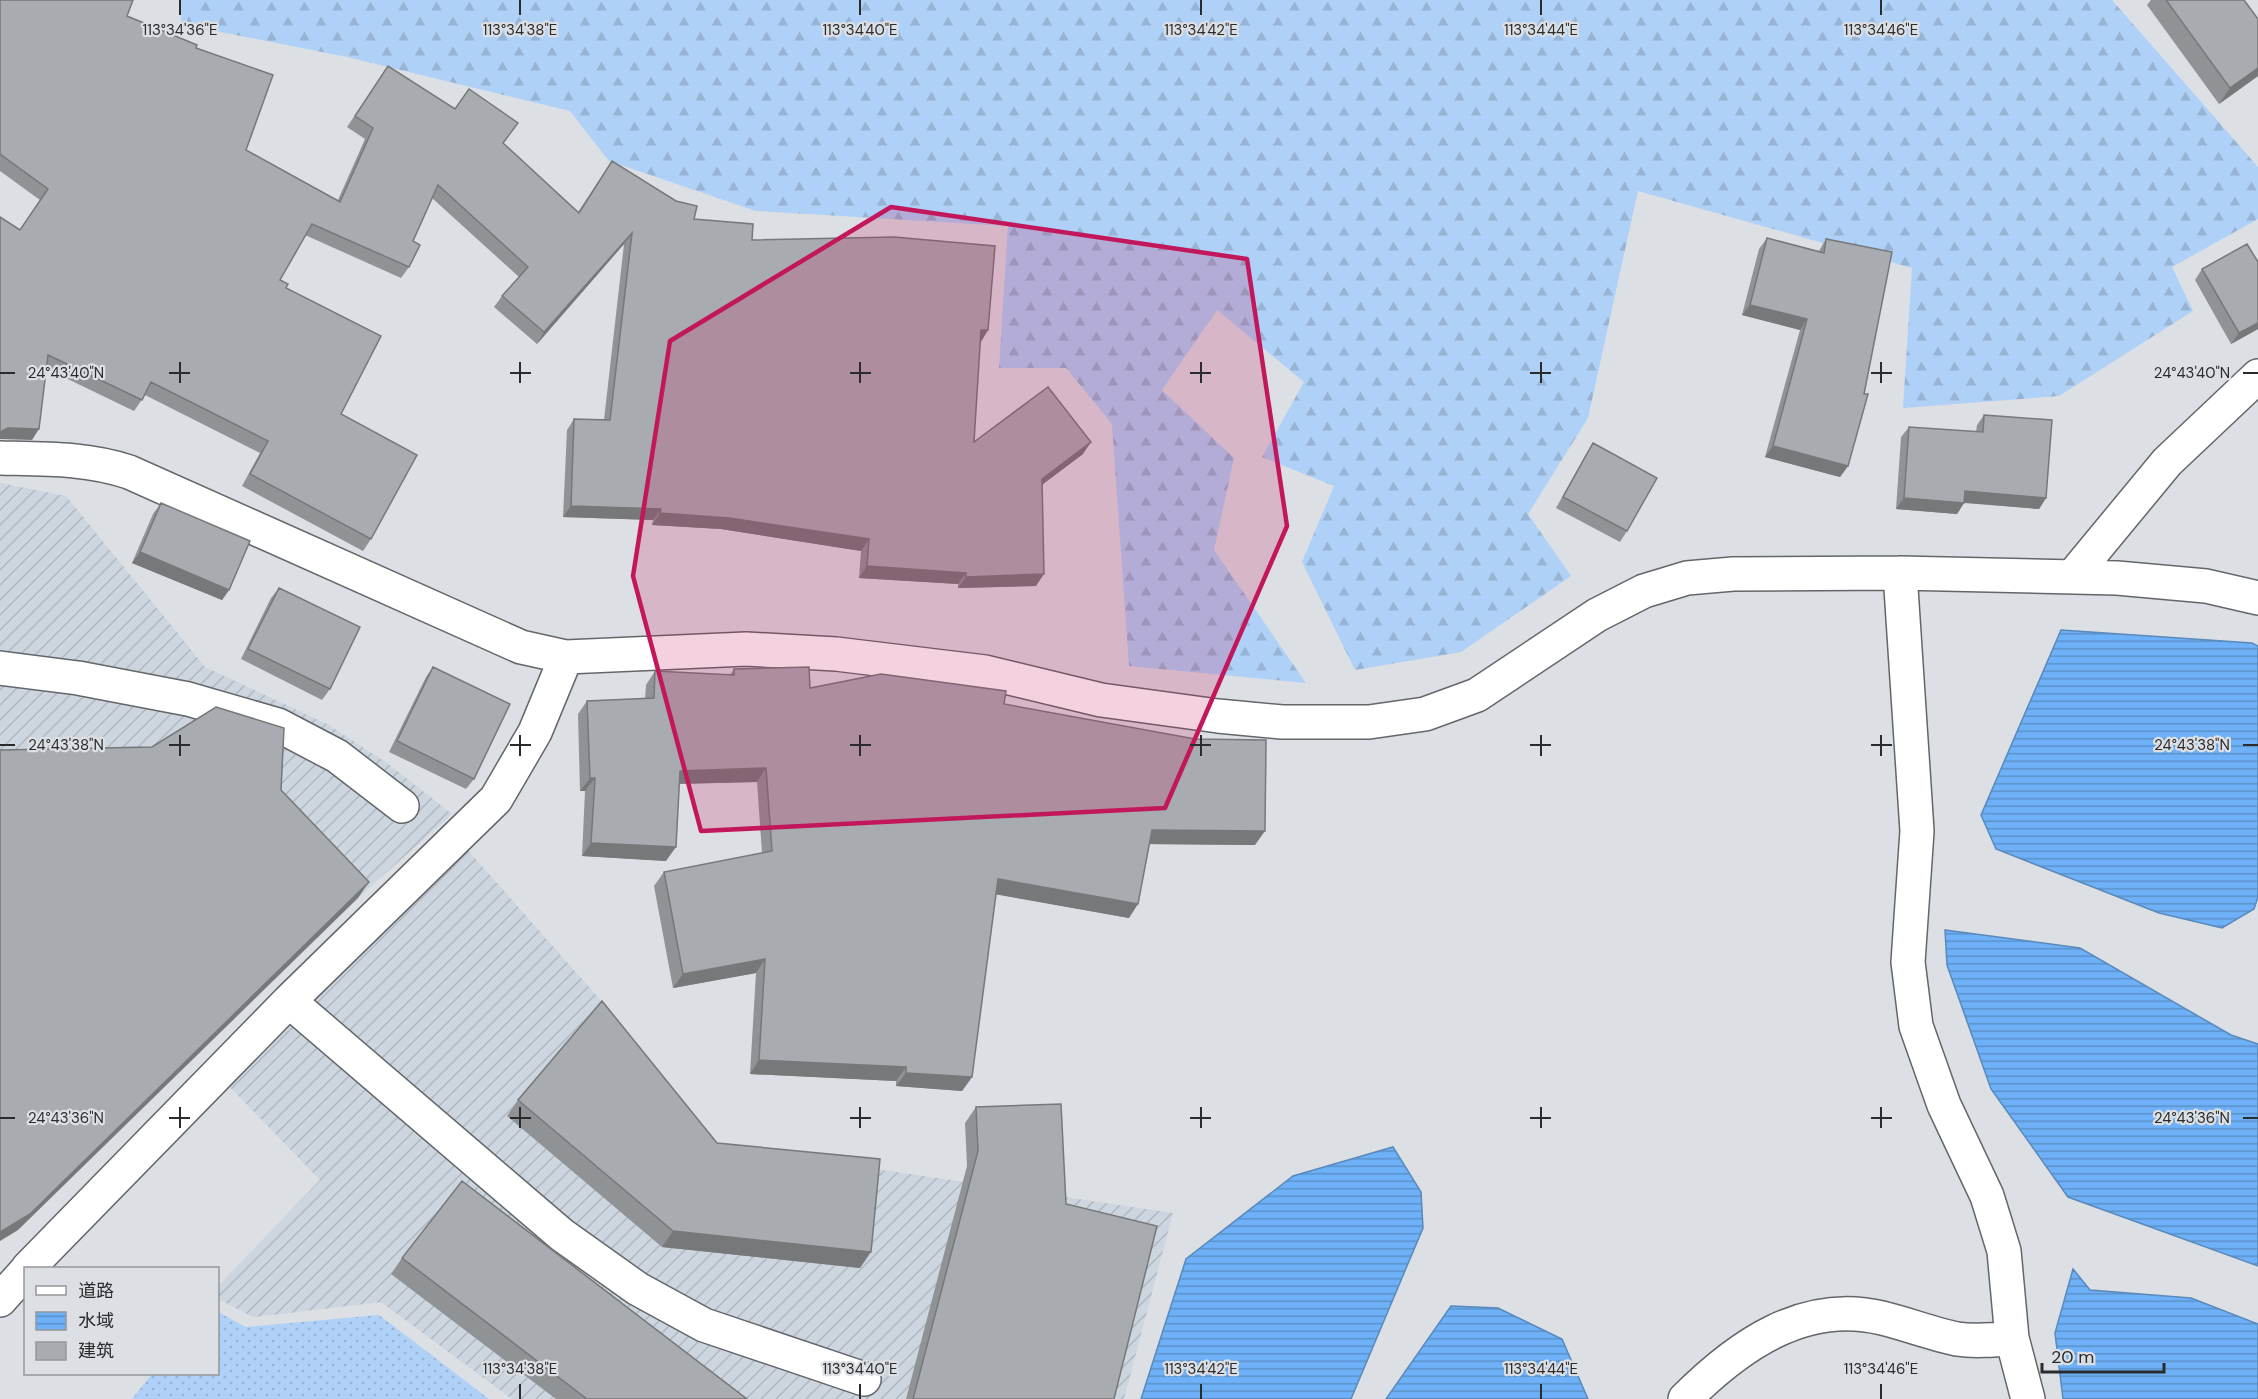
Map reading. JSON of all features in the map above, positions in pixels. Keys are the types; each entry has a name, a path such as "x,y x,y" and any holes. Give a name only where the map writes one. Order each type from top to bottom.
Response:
{"street":[{"path":"2072,577 2167,462 2258,376"},
{"path":"0,459 80,460 104,464 129,472 521,647 566,657 746,649 836,654 985,672 1101,700 1282,722 1369,722 1425,714 1477,695 1597,615 1644,591 1687,578 1733,574 1900,573 2072,577 2206,586 2258,598"},
{"path":"1900,573 1917,831 1908,962 1916,1026 1944,1105 1987,1196 2004,1251 2012,1338 2028,1399"},
{"path":"30,1267 289,1001 496,799 535,732 566,657"},
{"path":"0,668 78,678 188,699 278,725 337,756 402,806"},
{"path":"289,1001 562,1235 638,1289 704,1325 864,1379"},
{"path":"0,1300 24,1273"},
{"path":"1685,1399 1717,1367 1742,1349 1800,1319 1833,1314 1880,1317 1957,1339 1984,1341 2012,1338"}],"highlighted area":[{"path":"891,207 1247,259 1287,526 1165,808 701,831 633,576 670,341"}],"shaded area":[{"path":"0,483 66,496 205,667 327,724 387,763 452,814 358,898 18,1230 0,1241"},
{"path":"465,847 596,995 713,1145 1173,1213 1124,1399 512,1399 381,1302 253,1317 219,1300 219,1285 320,1180 222,1079"}],"green space":[{"path":"181,0 2112,0 2258,167 2258,219 2172,267 2193,311 2059,396 1903,408 1912,268 1638,191 1588,418 1528,514 1571,576 1461,652 1355,670 1302,562 1334,486 1262,457 1304,382 1217,310 1162,390 1234,458 1214,550 1306,683 1129,666 1112,424 1066,368 999,368 1008,226 756,211 609,161 570,111 347,57 181,24"},
{"path":"219,1313 246,1327 379,1315 489,1399 132,1399 151,1375 219,1375"}],"water":[{"path":"2061,630 2252,643 2258,646 2258,897 2254,909 2222,928 2159,913 1996,849 1981,815"},
{"path":"1945,930 2080,948 2231,1035 2258,1044 2258,1266 2068,1197 1991,1089 1947,965"},
{"path":"1393,1147 1421,1192 1423,1228 1351,1399 1141,1399 1186,1259 1293,1176"},
{"path":"2073,1269 2090,1290 2191,1298 2258,1324 2258,1399 2063,1399 2055,1333"},
{"path":"1451,1306 1498,1308 1562,1339 1588,1399 1386,1399"}],"building":[{"path":"0,0 133,0 127,16 197,45 196,48 273,75 246,150 340,202 373,128 355,116 388,66 455,109 469,89 518,123 503,143 579,213 612,161 676,201 697,206 694,219 753,224 752,240 894,237 995,246 988,330 981,330 974,442 1048,387 1091,442 1042,479 1044,574 966,577 966,573 867,566 869,539 729,518 660,513 661,509 571,506 574,419 610,420 632,233 544,332 502,296 528,267 438,185 413,241 420,245 409,267 312,224 280,280 288,284 286,288 381,336 341,414 417,455 371,539 250,474 268,441 151,382 142,400 48,355 39,429 8,428 0,432 0,217 20,230 48,189 0,154"},
{"path":"2166,0 2244,0 2258,19 2258,68 2230,88"},
{"path":"1767,238 1824,253 1826,239 1892,252 1864,394 1868,394 1848,466 1773,446 1807,319 1750,305"},
{"path":"2247,244 2258,262 2258,323 2239,333 2202,269"},
{"path":"1984,415 2052,420 2046,498 1965,491 1964,503 1904,498 1909,427 1983,432"},
{"path":"1593,443 1657,478 1627,531 1563,497"},
{"path":"161,503 250,541 229,590 140,552"},
{"path":"279,588 360,627 330,689 248,649"},
{"path":"433,667 510,704 474,779 397,741"},
{"path":"809,667 810,688 881,674 1006,691 1004,704 1195,739 1266,740 1265,831 1152,830 1138,904 998,879 972,1077 906,1073 906,1067 759,1060 765,959 683,974 664,872 772,851 766,768 680,771 676,847 591,843 595,778 590,778 587,701 654,698 655,671 734,675 734,669"},
{"path":"216,707 284,728 281,790 369,882 30,1214 0,1232 0,750 152,747"},
{"path":"602,1001 717,1143 880,1159 871,1252 673,1231 518,1100"},
{"path":"1061,1104 1066,1204 1157,1226 1114,1399 913,1399 978,1151 976,1107"},
{"path":"462,1181 747,1399 587,1399 402,1258"}]}
